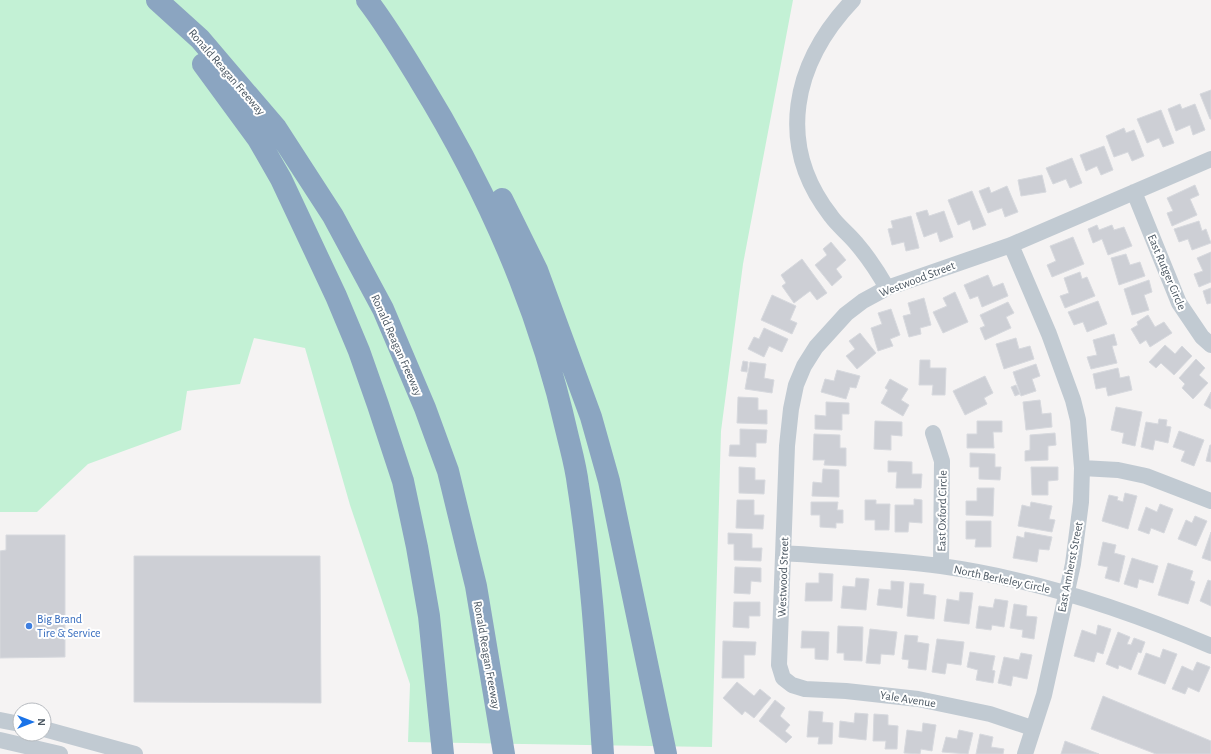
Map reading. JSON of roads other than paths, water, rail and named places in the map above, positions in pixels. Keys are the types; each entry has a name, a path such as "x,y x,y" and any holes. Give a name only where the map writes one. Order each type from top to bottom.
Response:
{"highway":[{"path":"367,0 424,70 446,104 496,186 537,270 591,417 609,481 666,754"},
{"path":"161,3 182,37 235,105 258,139 281,179 317,254 359,351 403,481 417,547 429,616 442,754"},
{"name":"Ronald Reagan Freeway","path":"161,3 200,39 276,128 333,216 383,309 425,408 448,472 476,586 504,754"},
{"path":"381,19 439,112 479,185 498,225 535,320 558,392 578,483 581,505 590,580 603,754"}],"street":[{"path":"853,0 825,34 812,56 803,78 798,101 798,126 803,163 819,198 831,216 855,242 875,268 887,288"},
{"name":"Westwood Street","path":"783,678 779,665 788,446 791,409 796,385 804,366 816,347 846,314 863,301 887,288 1011,245 1211,159"},
{"name":"East Rutger Circle","path":"1134,192 1179,302 1202,337 1211,345"},
{"name":"East Amherst Street","path":"1011,245 1049,334 1073,400 1078,420 1082,468 1078,531 1073,564 1044,695 1032,728 1025,754"},
{"name":"East Oxford Circle","path":"933,433 942,461 941,566"},
{"path":"1082,468 1118,470 1146,476 1211,501"},
{"name":"North Berkeley Circle","path":"784,552 941,566 1066,592 1177,631 1211,646"},
{"name":"Yale Avenue","path":"783,678 792,685 805,689 854,691 918,699 990,714 1032,728"},
{"path":"0,720 12,722"},
{"path":"52,731 135,754"},
{"path":"0,740 60,754"}],"place":[{"name":"Big Brand Tire & Service","path":"29,626"}]}
